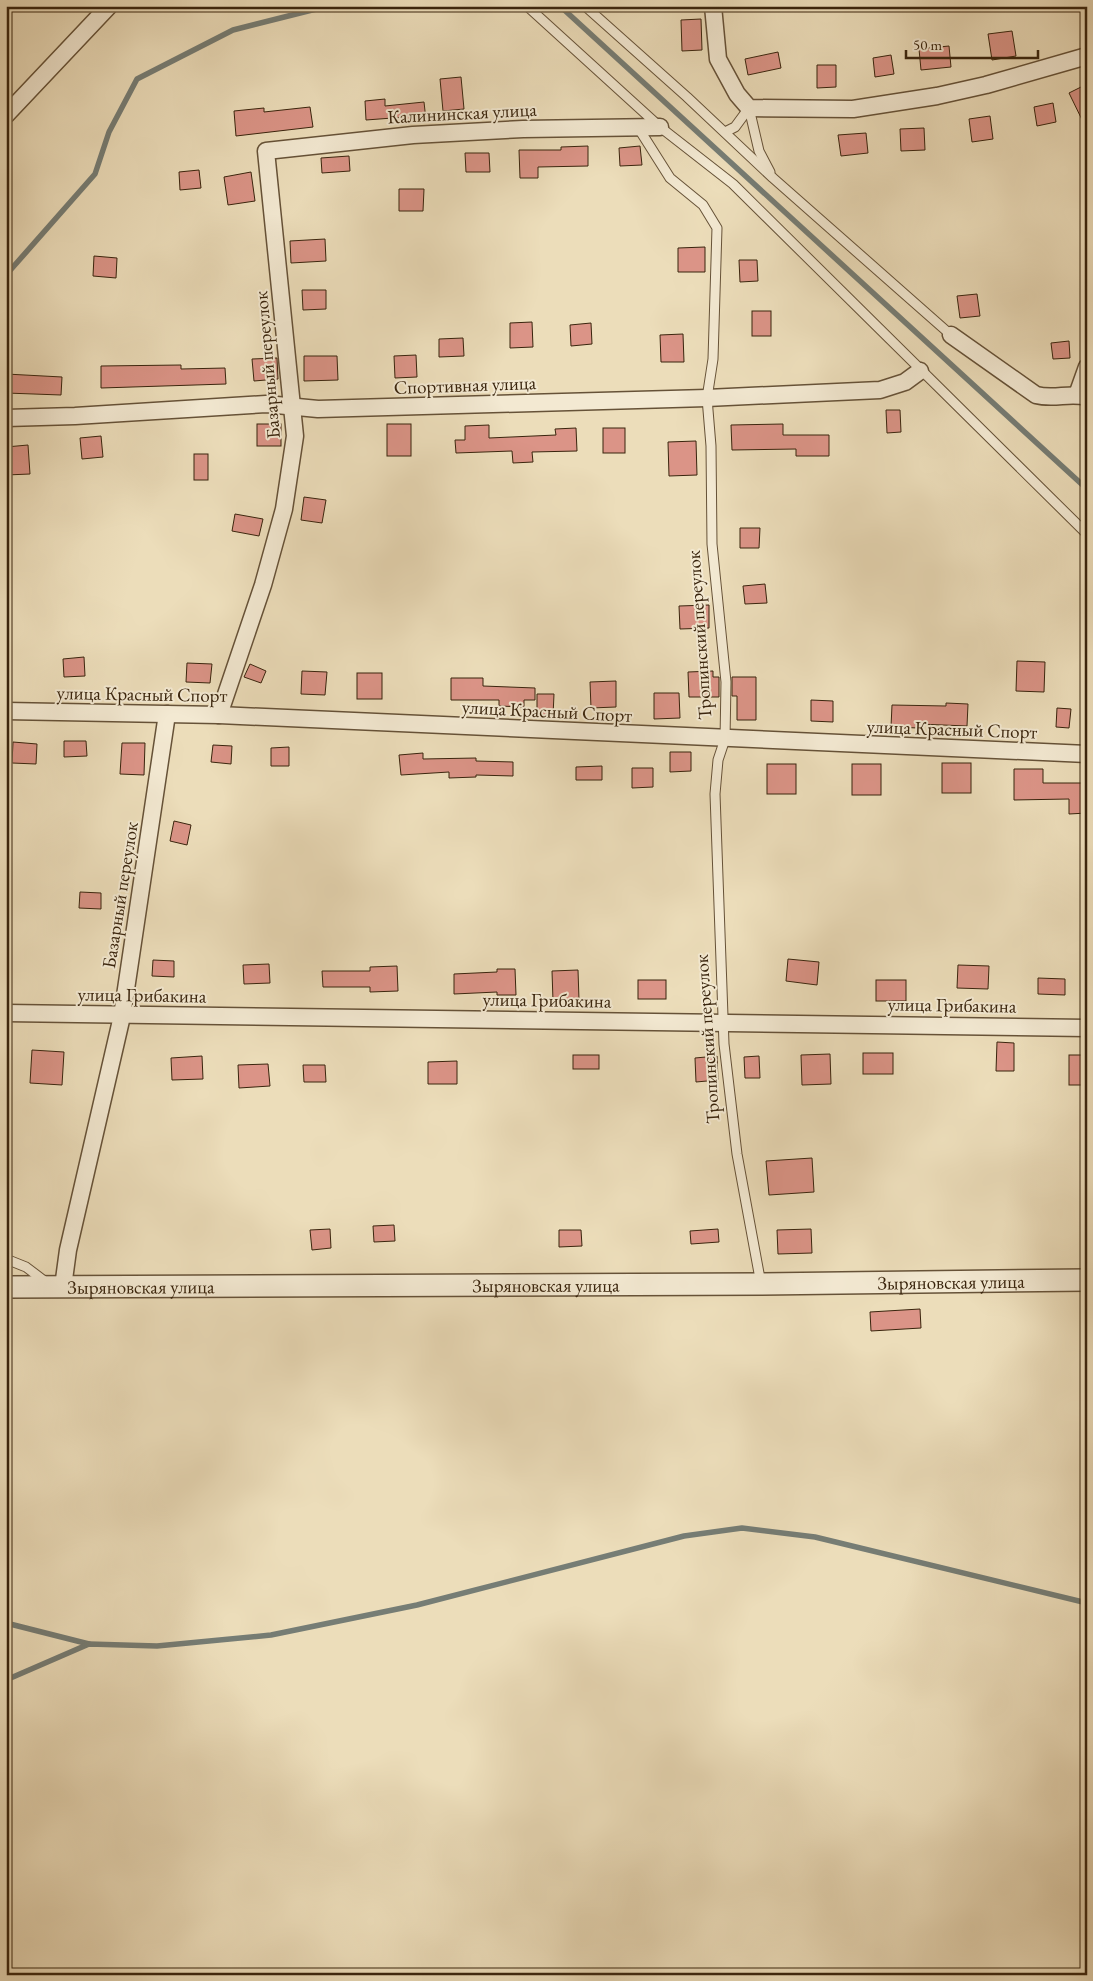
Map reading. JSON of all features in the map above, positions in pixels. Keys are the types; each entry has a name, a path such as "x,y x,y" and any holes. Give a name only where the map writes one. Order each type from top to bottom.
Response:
{"street":[{"path":"6,115 109,6"},
{"path":"713,6 718,59 737,94 749,108 853,109 937,96 986,85 1087,56"},
{"name":"Калининская улица","path":"266,151 284,147 413,135 522,129 640,129 660,127"},
{"name":"Базарный переулок","path":"219,715 263,585 284,509 295,436 266,151"},
{"path":"951,334 1036,395 1048,398 1082,396 1087,367"},
{"name":"Спортивная улица","path":"6,418 75,416 266,404 318,409 707,398 880,390 905,382 920,371"},
{"name":"улица Красный Спорт","path":"6,710 219,715 1087,754"},
{"name":"Базарный переулок","path":"58,1287 122,1016 167,714"},
{"name":"улица Грибакина","path":"6,1013 1087,1028"},
{"name":"Зыряновская улица","path":"6,1287 761,1284 1087,1280"}],"lane":[{"path":"527,6 660,127 733,184 920,371 1087,534"},
{"path":"585,6 725,132 773,178 951,334"},
{"path":"725,132 735,127 749,108"},
{"path":"749,108 759,151 773,178"},
{"name":"Тропинский переулок","path":"640,129 670,178 703,205 718,228 713,359 707,398 711,446 712,544 726,682 725,739 718,760 715,794 722,1022 737,1154 761,1284"},
{"path":"6,1259 26,1267 58,1287"}],"building":[{"path":"701,19 702,50 682,51 681,20"},
{"path":"1012,31 1016,56 992,60 988,34"},
{"path":"949,46 951,67 921,70 919,49"},
{"path":"778,52 781,68 748,75 745,59"},
{"path":"891,55 894,74 875,77 873,58"},
{"path":"817,65 836,65 836,87 817,88"},
{"path":"461,77 464,109 443,111 440,79"},
{"path":"1087,84 1087,130 1069,93"},
{"path":"385,99 385,106 424,102 426,120 406,122 406,117 366,120 365,101"},
{"path":"1053,103 1056,122 1037,126 1034,107"},
{"path":"310,107 313,127 236,136 234,111 264,108 264,112"},
{"path":"990,116 993,139 972,142 969,119"},
{"path":"924,128 925,150 901,151 900,129"},
{"path":"866,133 868,153 841,156 838,135"},
{"path":"588,146 588,166 538,167 538,178 520,178 519,150 561,150 561,147"},
{"path":"640,146 642,165 620,166 619,148"},
{"path":"465,153 489,153 490,172 466,172"},
{"path":"349,156 350,171 322,173 321,158"},
{"path":"199,170 201,188 180,190 179,172"},
{"path":"251,172 255,201 228,205 224,177"},
{"path":"399,189 424,189 423,211 399,211"},
{"path":"325,239 326,261 291,263 290,241"},
{"path":"705,247 705,272 678,272 678,248"},
{"path":"94,256 117,258 116,278 93,276"},
{"path":"739,260 757,260 758,281 740,282"},
{"path":"302,290 326,290 326,309 303,310"},
{"path":"977,294 980,316 960,318 957,296"},
{"path":"752,311 771,311 771,336 752,336"},
{"path":"532,322 533,347 510,348 510,323"},
{"path":"591,323 592,344 571,346 570,325"},
{"path":"683,334 684,362 661,362 660,335"},
{"path":"463,338 464,356 439,357 439,339"},
{"path":"1069,341 1070,358 1053,359 1051,343"},
{"path":"416,355 417,377 395,378 394,356"},
{"path":"304,356 337,356 338,380 304,381"},
{"path":"277,358 278,379 254,381 252,359"},
{"path":"181,365 181,369 225,368 226,384 101,388 101,366"},
{"path":"6,374 62,377 61,395 6,393"},
{"path":"886,410 900,410 901,432 887,433"},
{"path":"257,424 281,424 281,446 257,446"},
{"path":"387,424 411,424 411,456 387,456"},
{"path":"783,424 783,435 829,435 829,456 796,456 796,449 732,450 731,425"},
{"path":"489,425 489,438 556,435 555,429 576,428 577,451 532,452 533,462 513,463 512,451 456,453 455,440 465,440 465,426"},
{"path":"603,428 625,428 625,453 603,453"},
{"path":"101,436 103,457 82,459 80,438"},
{"path":"696,441 697,475 669,476 668,442"},
{"path":"28,445 30,474 6,475 6,447"},
{"path":"194,454 208,454 208,480 194,480"},
{"path":"304,497 326,500 322,523 301,520"},
{"path":"235,514 263,519 259,536 232,531"},
{"path":"740,528 760,528 759,548 740,548"},
{"path":"765,584 767,603 745,604 743,586"},
{"path":"709,605 709,628 680,629 679,606"},
{"path":"84,657 85,676 64,677 63,659"},
{"path":"1017,661 1045,662 1044,692 1016,691"},
{"path":"187,663 212,664 210,683 186,682"},
{"path":"250,664 266,671 261,683 244,677"},
{"path":"302,671 327,672 325,695 301,694"},
{"path":"713,671 713,677 719,677 719,697 689,697 688,672"},
{"path":"357,673 382,673 382,699 357,699"},
{"path":"732,677 756,677 756,720 737,720 737,696 732,696"},
{"path":"451,678 483,678 483,686 535,688 535,700 524,700 524,707 499,706 499,700 451,700"},
{"path":"616,681 616,707 591,708 590,682"},
{"path":"654,693 679,693 680,718 654,719"},
{"path":"537,694 554,694 553,716 537,716"},
{"path":"811,700 833,701 833,722 811,721"},
{"path":"946,703 968,704 967,726 919,724 919,728 891,727 892,705 946,706"},
{"path":"1057,708 1071,709 1069,728 1056,727"},
{"path":"64,741 86,741 87,756 64,757"},
{"path":"13,742 37,744 36,764 12,763"},
{"path":"122,743 145,743 144,775 120,774"},
{"path":"213,745 232,746 231,764 211,762"},
{"path":"289,747 289,766 271,766 271,748"},
{"path":"670,752 691,752 691,771 670,772"},
{"path":"423,753 423,759 476,758 476,761 513,762 513,776 476,775 476,777 449,778 449,772 401,775 399,755"},
{"path":"942,763 971,763 971,793 942,793"},
{"path":"767,764 796,764 796,794 767,794"},
{"path":"852,764 881,764 881,795 852,795"},
{"path":"602,766 602,780 576,780 576,767"},
{"path":"632,768 653,768 653,787 632,788"},
{"path":"1014,769 1043,769 1043,783 1087,783 1087,813 1069,814 1069,799 1014,800"},
{"path":"174,821 191,825 187,845 170,841"},
{"path":"80,892 101,893 101,909 79,908"},
{"path":"788,959 819,962 817,985 786,981"},
{"path":"153,960 174,961 174,977 152,976"},
{"path":"269,964 270,983 244,984 243,965"},
{"path":"958,965 989,966 988,989 957,988"},
{"path":"397,966 398,991 370,992 370,987 323,987 322,971 370,971 370,967"},
{"path":"497,969 515,969 516,995 497,995 497,992 454,994 454,974 497,972"},
{"path":"578,970 579,1000 553,1001 552,971"},
{"path":"1038,978 1065,979 1065,995 1038,994"},
{"path":"638,980 666,980 666,999 638,999"},
{"path":"876,980 906,980 906,1001 876,1001"},
{"path":"997,1042 1014,1043 1014,1071 996,1071"},
{"path":"32,1050 64,1052 62,1085 30,1083"},
{"path":"863,1053 893,1053 893,1074 863,1074"},
{"path":"830,1054 831,1084 802,1085 801,1055"},
{"path":"573,1055 599,1055 599,1069 573,1069"},
{"path":"1069,1055 1087,1055 1087,1085 1069,1085"},
{"path":"202,1056 203,1079 172,1080 171,1058"},
{"path":"717,1056 718,1080 696,1082 695,1058"},
{"path":"759,1056 760,1078 745,1078 744,1057"},
{"path":"457,1061 457,1084 428,1084 428,1062"},
{"path":"268,1064 270,1086 239,1088 238,1065"},
{"path":"303,1065 325,1065 326,1082 304,1082"},
{"path":"812,1158 814,1192 769,1195 766,1161"},
{"path":"394,1225 395,1241 374,1242 373,1226"},
{"path":"330,1229 331,1248 312,1250 310,1230"},
{"path":"718,1229 719,1242 691,1244 690,1231"},
{"path":"811,1229 812,1253 778,1254 777,1230"},
{"path":"559,1230 581,1230 582,1246 559,1247"},
{"path":"920,1309 921,1328 871,1331 870,1312"}],"waterway":[{"path":"6,275 95,174 109,132 137,79 233,30 328,6"},
{"path":"560,6 1087,489"},
{"path":"6,1680 89,1644 157,1646 271,1635 417,1605 684,1536 742,1528 815,1537 1087,1603"},
{"path":"6,1623 89,1644"}]}
